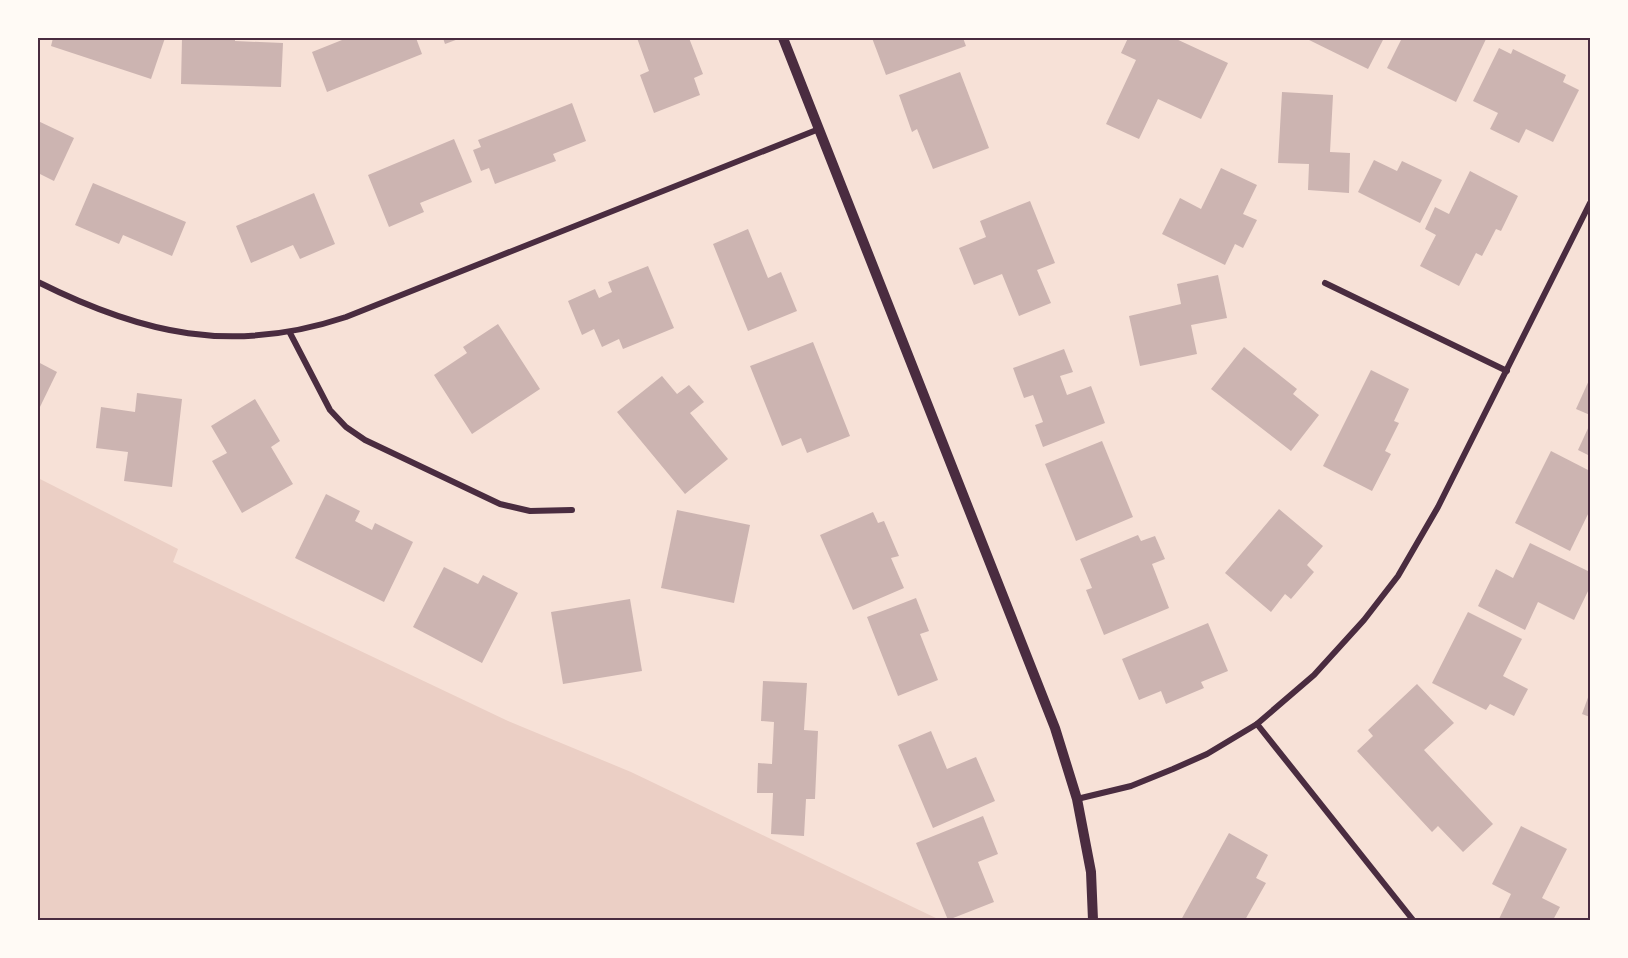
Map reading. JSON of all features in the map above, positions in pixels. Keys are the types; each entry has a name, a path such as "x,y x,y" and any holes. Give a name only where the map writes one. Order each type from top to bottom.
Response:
{"street":[{"path":"783,38 1055,728 1077,799 1091,872 1093,921"},
{"path":"38,282 103,312 167,330 221,337 258,337 290,333 346,317 819,129"},
{"path":"1077,799 1131,786 1173,769 1208,754 1257,724 1314,675 1364,620 1398,576 1438,507 1590,203"},
{"path":"1325,284 1506,371"},
{"path":"290,333 330,410 346,427 365,440 500,504 530,511 572,510"},
{"path":"1257,724 1413,921"}],"shaded area":[{"path":"38,478 178,549 173,562 508,721 631,772 940,920 38,920"}],"building":[{"path":"53,38 165,38 151,79 51,46"},
{"path":"182,38 235,38 235,41 283,43 281,87 181,84"},
{"path":"347,38 416,38 422,54 327,92 312,52"},
{"path":"443,38 461,38 445,44"},
{"path":"637,38 689,38 703,74 694,78 700,95 654,113 640,75 649,71"},
{"path":"872,38 963,38 966,46 886,75"},
{"path":"1128,38 1174,38 1228,63 1201,119 1158,99 1139,139 1106,124 1136,60 1121,53"},
{"path":"1305,38 1384,38 1368,69"},
{"path":"1402,38 1486,39 1456,102 1387,68"},
{"path":"1499,48 1511,54 1513,49 1566,75 1563,82 1579,90 1553,142 1526,129 1519,143 1490,129 1498,113 1473,101"},
{"path":"960,72 989,148 933,169 917,129 912,132 899,95"},
{"path":"1282,92 1333,95 1330,152 1350,153 1349,193 1308,190 1309,164 1278,163"},
{"path":"572,103 586,141 553,154 556,161 495,184 489,168 481,171 473,150 481,147 478,140"},
{"path":"38,121 74,138 54,181 38,173"},
{"path":"454,139 472,182 420,203 424,212 389,227 368,175"},
{"path":"1374,160 1397,171 1402,161 1442,180 1420,223 1358,192"},
{"path":"1221,168 1257,185 1243,214 1257,220 1243,248 1235,244 1225,265 1162,234 1180,198 1201,209"},
{"path":"1470,171 1518,196 1501,231 1496,229 1482,256 1476,253 1459,286 1420,266 1436,235 1425,229 1435,207 1449,214"},
{"path":"93,183 186,222 172,256 123,235 119,244 75,225"},
{"path":"314,193 335,244 300,259 293,245 251,263 236,226"},
{"path":"1030,201 1055,263 1037,270 1051,303 1019,316 1002,274 974,285 959,248 986,237 980,221"},
{"path":"748,229 768,278 781,272 797,311 748,331 713,244"},
{"path":"648,266 674,328 623,349 619,339 602,347 594,329 582,335 568,301 595,289 599,298 612,292 608,282"},
{"path":"1218,275 1227,318 1191,325 1197,354 1140,366 1129,316 1181,304 1177,284"},
{"path":"498,324 540,389 472,434 434,375 467,353 463,347"},
{"path":"813,342 850,436 807,453 801,438 782,446 750,366"},
{"path":"1244,347 1297,389 1293,394 1319,415 1291,451 1211,389"},
{"path":"1064,349 1073,372 1060,376 1067,395 1091,386 1105,423 1043,447 1035,425 1043,422 1033,395 1024,398 1013,368"},
{"path":"38,362 57,372 38,411"},
{"path":"1371,370 1409,389 1394,421 1399,423 1385,451 1391,454 1372,491 1323,466"},
{"path":"662,376 677,394 689,385 704,402 690,413 728,459 685,494 617,412"},
{"path":"1590,378 1590,415 1576,409"},
{"path":"137,393 182,399 172,487 124,481 128,452 96,448 101,407 135,412"},
{"path":"255,399 280,441 271,447 293,484 242,513 212,461 227,453 211,426"},
{"path":"1590,424 1590,456 1578,450"},
{"path":"1102,441 1133,517 1076,541 1045,464"},
{"path":"1551,451 1590,471 1590,510 1570,551 1515,523"},
{"path":"326,494 360,511 355,521 372,530 375,523 413,542 384,602 295,558"},
{"path":"1279,509 1323,546 1307,565 1314,572 1291,599 1285,594 1271,612 1225,573"},
{"path":"677,510 750,525 734,603 661,588"},
{"path":"873,512 878,523 884,521 899,556 891,558 904,588 853,610 820,535"},
{"path":"1138,535 1141,541 1155,536 1165,559 1152,564 1169,608 1104,635 1086,590 1092,588 1080,559"},
{"path":"1530,543 1590,572 1590,587 1574,620 1538,602 1525,630 1478,606 1496,569 1513,578"},
{"path":"444,567 478,584 483,575 518,593 482,663 413,627"},
{"path":"916,598 929,631 920,634 938,680 898,696 867,617"},
{"path":"630,599 642,671 563,684 551,612"},
{"path":"1468,612 1522,639 1503,676 1528,689 1514,716 1490,704 1486,710 1432,683"},
{"path":"1208,623 1228,671 1201,682 1204,688 1166,704 1161,691 1139,700 1122,659"},
{"path":"763,681 807,683 804,730 818,731 815,799 806,799 804,836 771,834 773,793 757,793 758,763 772,764 774,722 761,721"},
{"path":"1417,684 1454,723 1424,750 1493,824 1463,852 1438,826 1432,832 1357,751 1373,736 1368,730"},
{"path":"1590,692 1590,717 1582,714"},
{"path":"931,731 947,769 976,757 995,801 933,828 898,745"},
{"path":"983,816 998,854 978,862 994,902 948,920 916,843"},
{"path":"1521,826 1567,849 1542,898 1560,907 1553,920 1499,919 1511,894 1492,884"},
{"path":"1229,833 1268,855 1256,878 1266,883 1245,920 1181,920"}]}
